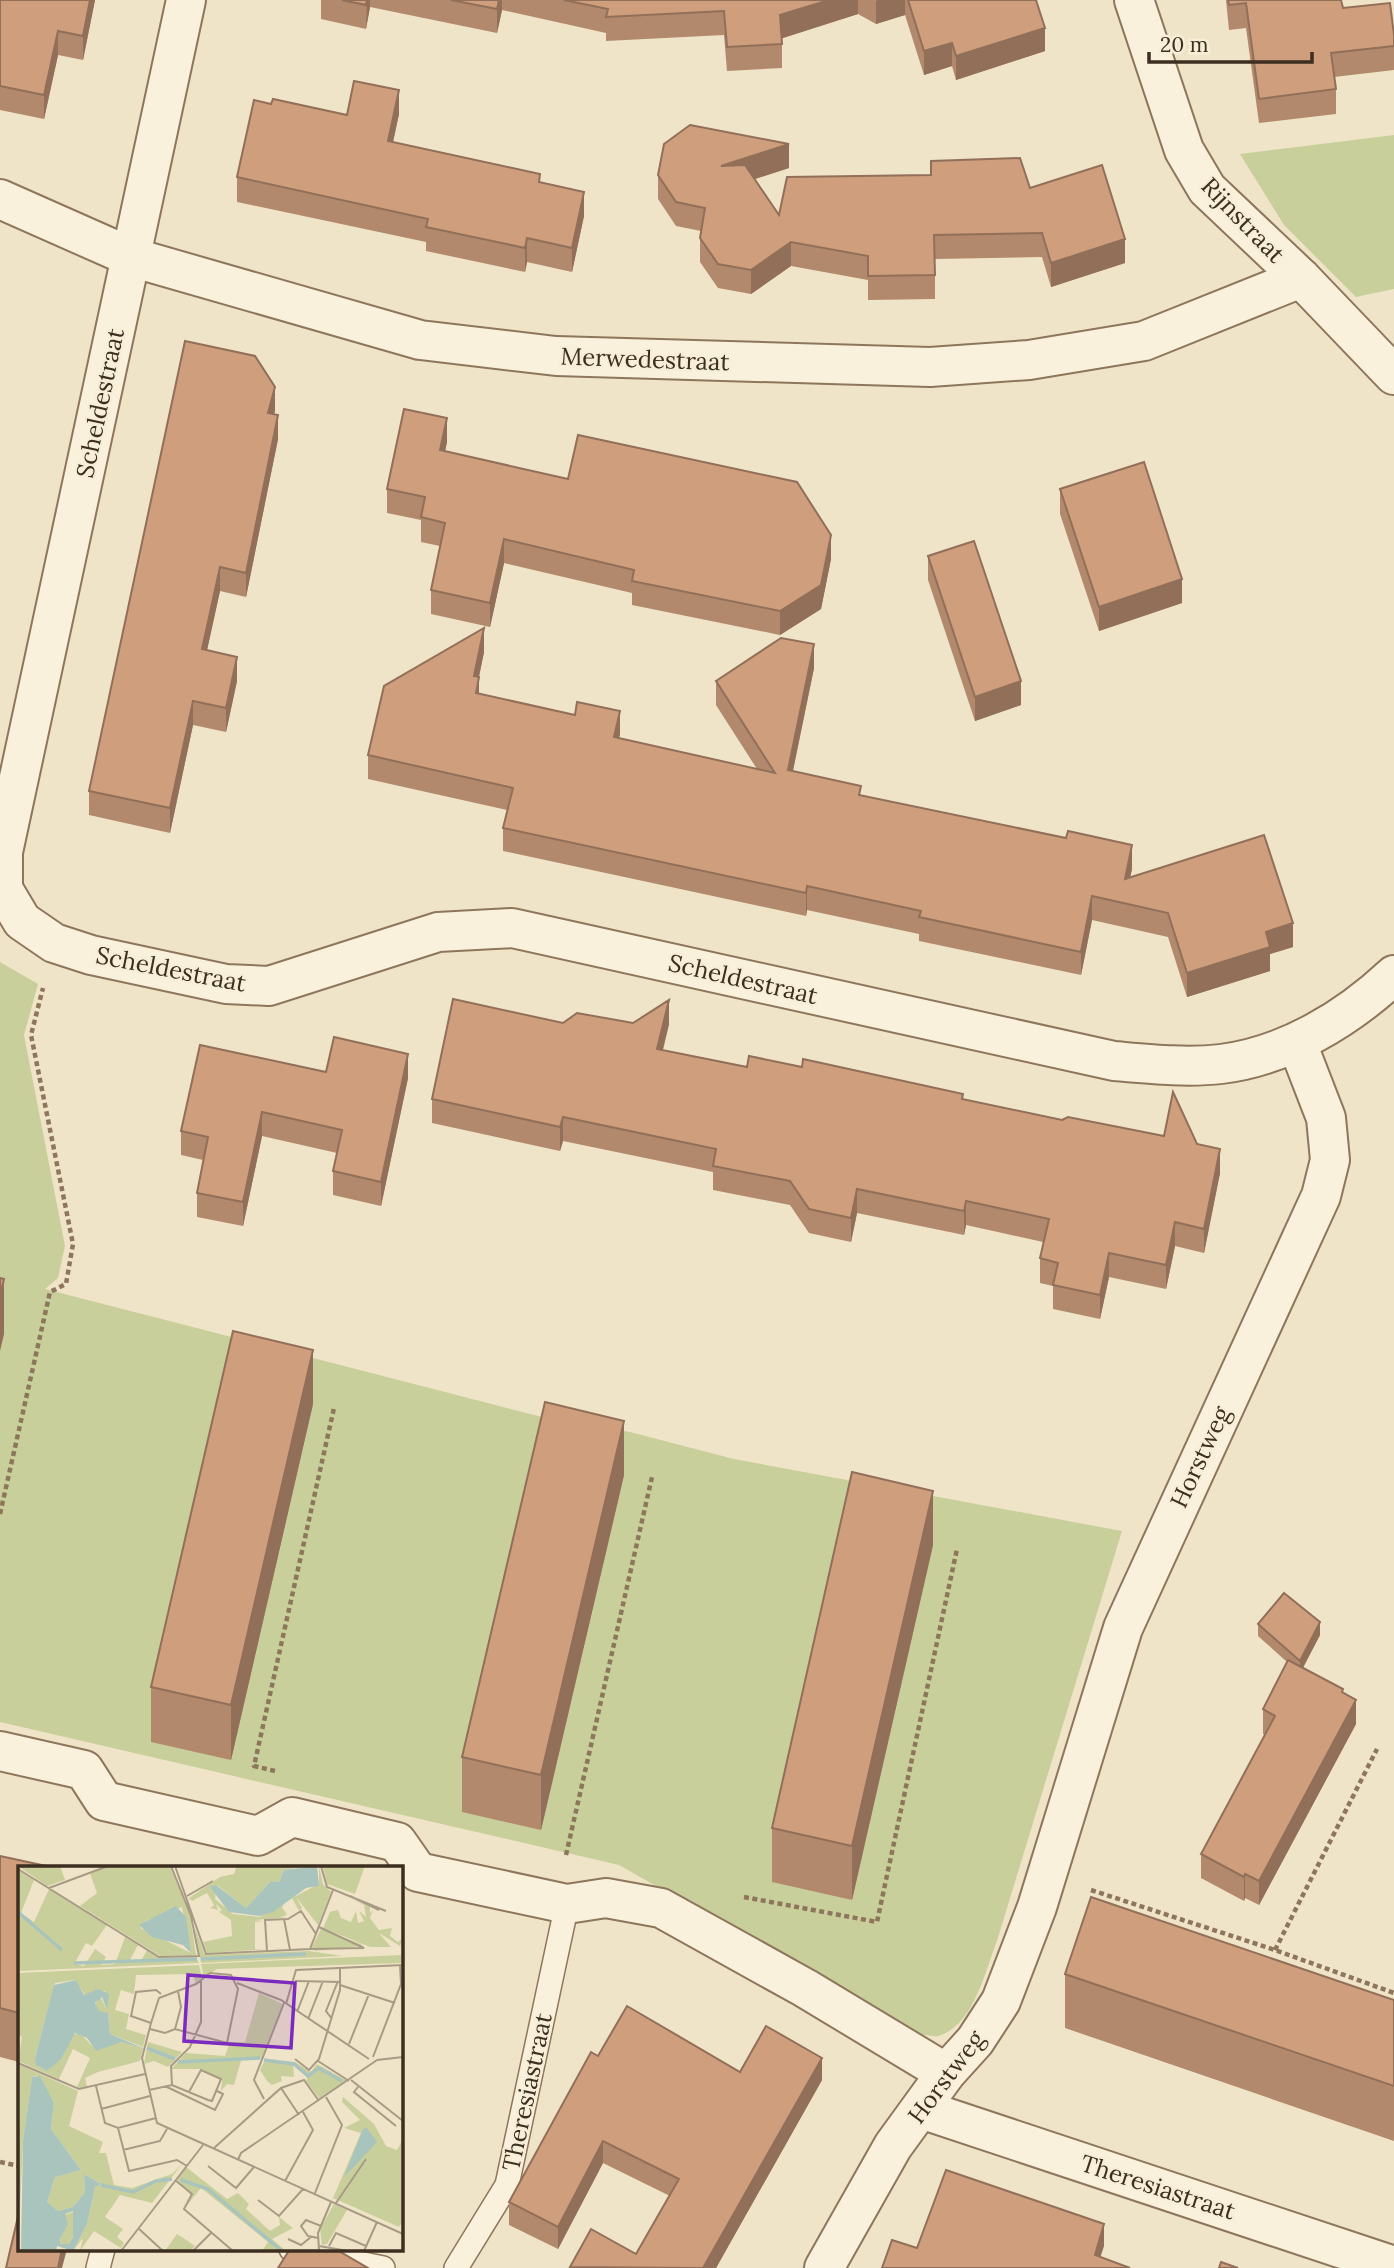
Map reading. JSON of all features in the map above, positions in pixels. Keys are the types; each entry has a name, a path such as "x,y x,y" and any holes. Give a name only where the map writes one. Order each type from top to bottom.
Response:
{"street":[{"name":"Scheldestraat","path":"186,0 3,852 3,889 22,921 54,943 91,955 226,984 268,986 438,932 512,928 1114,1061 1169,1065 1222,1063 1297,1043 1363,1003 1394,975"},
{"name":"Rijnstraat","path":"1134,0 1184,150 1207,190 1301,278"},
{"name":"Merwedestraat","path":"0,199 131,257 420,340 556,356 930,367 1029,360 1144,341 1223,312 1301,278"},
{"path":"1301,278 1394,375"},
{"name":"Horstweg","path":"824,2268 893,2146 946,2073 975,2041 1001,2001 1017,1964 1047,1876 1123,1628 1321,1196 1330,1160 1326,1118 1297,1043"},
{"path":"0,1751 83,1770 104,1801 258,1836 292,1817 397,1842 418,1872 567,1904 606,1898 661,1908 805,1988 946,2073"},
{"name":"Theresiastraat","path":"921,2109 1394,2266"}],"lane":[{"name":"Theresiastraat","path":"456,2268 507,2185 567,1904"},
{"path":"98,2268 103,2250"},
{"path":"297,2250 383,2268"}],"path":[{"path":"0,1514 50,1292 66,1284 73,1244 31,1035 54,943"},
{"path":"292,1817 301,1777 254,1766 334,1408"},
{"path":"564,1862 652,1477"},
{"path":"741,1896 877,1922 957,1549"},
{"path":"1275,1950 1377,1749"},
{"path":"1047,1876 1275,1950 1394,1993"},
{"path":"0,2162 18,2166"}],"green space":[{"path":"1394,135 1394,289 1356,297 1284,225 1240,154"},
{"path":"0,962 38,984 24,1035 65,1246 58,1278 45,1289 542,1417 630,1432 734,1459 1122,1531 997,1941 983,1982 961,2021 938,2036 916,2034 619,1865 0,1722"}],"building":[{"path":"0,0 90,0 83,36 58,31 44,95 0,86"},
{"path":"342,0 367,0 366,5"},
{"path":"451,0 499,0 497,9"},
{"path":"564,0 829,0 780,15 782,44 727,47 724,11 606,17 608,9"},
{"path":"908,0 1036,0 1045,28 956,56 952,43 924,51"},
{"path":"1228,0 1341,0 1343,8 1390,3 1394,46 1331,53 1336,89 1259,99 1246,3 1229,5"},
{"path":"354,81 399,90 388,141 540,174 539,182 584,192 572,248 527,238 525,248 426,227 428,219 237,177 254,100 271,104 273,99 347,115"},
{"path":"690,125 789,144 721,166 745,165 779,215 787,177 931,175 931,161 1020,158 1030,188 1102,165 1125,239 1051,263 1042,233 934,235 935,275 868,276 868,256 791,242 751,270 718,264 700,238 705,208 676,202 658,175 664,144"},
{"path":"185,341 255,356 275,387 268,413 278,415 246,573 220,567 202,649 237,657 226,708 193,701 170,808 89,791"},
{"path":"404,409 447,418 440,450 568,479 578,435 797,482 831,535 821,585 780,611 632,581 634,570 504,539 490,603 431,590 445,523 421,517 425,497 387,489"},
{"path":"1144,462 1182,579 1099,607 1060,489"},
{"path":"974,541 1021,681 975,697 928,556"},
{"path":"484,628 474,676 479,677 476,693 575,715 577,702 620,711 614,737 775,773 716,681 781,638 814,644 788,770 861,786 859,795 1066,838 1068,831 1132,845 1125,879 1264,835 1293,923 1266,932 1270,947 1187,973 1168,913 1092,896 1081,952 919,917 921,911 807,886 806,893 503,828 513,788 368,755 384,686"},
{"path":"453,999 563,1023 577,1013 633,1023 669,1000 657,1049 747,1067 749,1056 802,1067 803,1059 963,1094 962,1099 1062,1120 1068,1117 1164,1136 1173,1092 1197,1144 1220,1149 1204,1229 1175,1222 1166,1265 1109,1253 1100,1295 1053,1285 1058,1263 1040,1258 1049,1219 966,1201 964,1211 857,1189 851,1218 809,1209 790,1181 713,1166 716,1149 563,1117 560,1127 432,1099"},
{"path":"334,1037 408,1054 381,1182 333,1171 342,1130 262,1112 243,1202 197,1193 208,1137 181,1131 200,1045 326,1072"},
{"path":"0,1278 4,1279 0,1296"},
{"path":"233,1331 313,1350 231,1705 151,1687"},
{"path":"545,1402 624,1421 541,1775 462,1757"},
{"path":"852,1472 933,1491 852,1846 772,1828"},
{"path":"1284,1593 1320,1622 1300,1661 1258,1624"},
{"path":"1288,1660 1343,1689 1342,1692 1356,1700 1259,1881 1245,1874 1244,1877 1201,1854 1275,1716 1263,1709"},
{"path":"0,1856 46,1866 18,1866 18,2013 0,2008"},
{"path":"1091,1897 1394,2000 1394,2086 1065,1974"},
{"path":"627,2006 740,2072 766,2026 822,2058 703,2268 570,2267 591,2229 636,2254 679,2179 603,2141 558,2227 509,2202 591,2052 598,2056"},
{"path":"946,2170 1104,2224 1095,2255 1130,2268 882,2268 892,2240 917,2248"},
{"path":"18,2216 18,2250 62,2250 58,2268 6,2268"},
{"path":"289,2250 337,2250 368,2268 278,2268"},
{"path":"1221,2262 1238,2268 1219,2268"}]}
